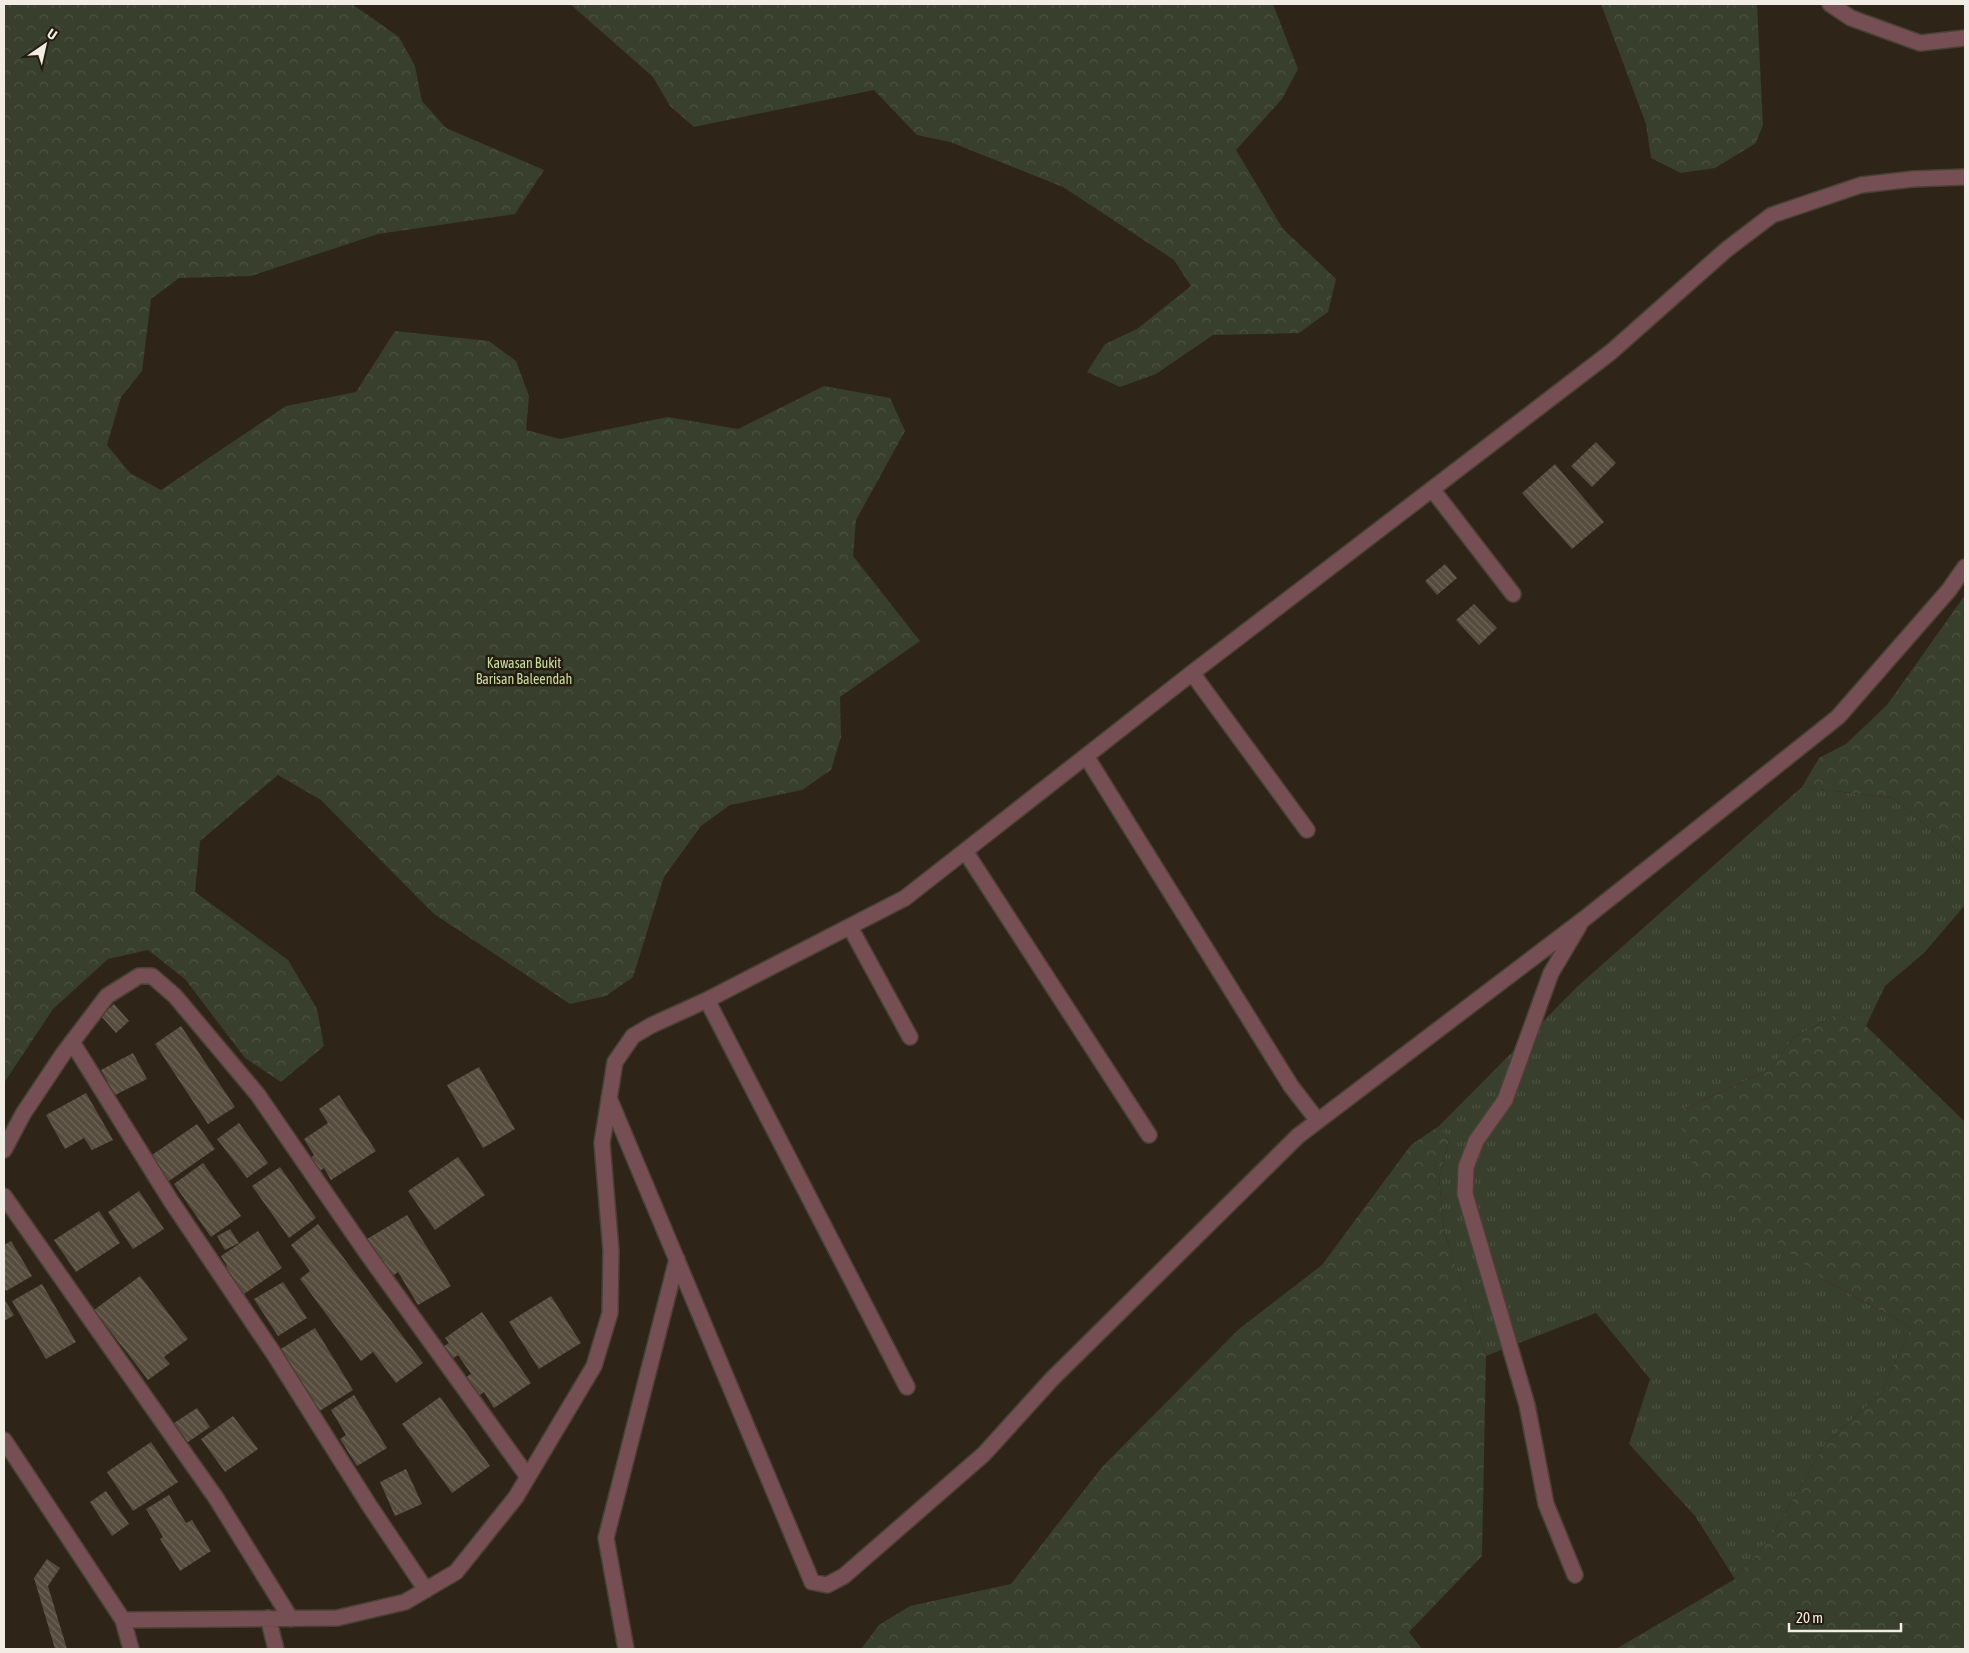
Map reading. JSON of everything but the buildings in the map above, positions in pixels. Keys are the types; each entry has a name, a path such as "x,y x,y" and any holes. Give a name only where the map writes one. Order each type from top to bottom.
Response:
{"street":[{"path":"1830,4 1851,18 1920,43 1965,38"},
{"path":"123,1620 338,1618 405,1602 456,1572 516,1497 594,1366 610,1313 611,1251 602,1142 615,1062 633,1036 652,1024 707,1000 905,898 1192,673 1611,352 1726,250 1772,215 1861,185 1913,179 1965,177"},
{"path":"1432,489 1513,594"},
{"path":"609,1098 812,1582 827,1586 844,1576 984,1454 1052,1379 1298,1136 1584,919 1838,717 1949,590 1965,567"},
{"path":"1192,673 1308,830"},
{"path":"1086,756 1291,1086 1318,1121"},
{"path":"964,851 1149,1135"},
{"path":"1575,1575 1546,1504 1527,1405 1465,1194 1466,1167 1476,1141 1505,1100 1551,973 1584,919"},
{"path":"850,927 910,1037"},
{"path":"4,1150 23,1114 72,1042 95,1015 107,996 139,976 152,976 175,996 258,1095 366,1252 528,1477"},
{"path":"707,1000 907,1387"},
{"path":"72,1042 171,1202 274,1354 426,1590"},
{"path":"4,1196 216,1498 291,1619"},
{"path":"626,1649 606,1538 677,1260"},
{"path":"4,1440 123,1620 131,1649"},
{"path":"268,1618 276,1649"}],"green space":[{"name":"Kawasan Bukit Barisan Baleendah","path":"4,4 352,4 399,37 415,66 422,101 446,128 544,170 515,214 378,234 251,276 179,278 151,299 142,371 121,397 107,445 130,473 161,490 286,406 356,392 395,331 489,341 516,361 529,396 526,430 560,439 668,417 738,429 824,386 890,398 905,431 856,520 853,556 920,641 840,697 841,737 831,770 802,790 730,805 701,826 664,877 633,977 606,996 570,1004 434,914 321,800 278,775 200,841 195,892 288,960 317,1009 324,1046 281,1082 245,1058 185,979 148,950 108,959 53,1009 4,1083"},
{"path":"570,4 1273,4 1298,69 1282,99 1236,150 1283,229 1336,279 1328,312 1299,333 1213,335 1156,374 1120,387 1087,372 1105,344 1137,329 1191,286 1174,260 1063,187 950,142 917,135 874,90 694,127 670,106 653,77"},
{"path":"1601,4 1757,4 1763,125 1756,143 1715,168 1681,173 1651,158 1646,124"},
{"path":"1965,595 1965,857 1893,798 1802,787 1819,758 1846,744 1887,705"},
{"path":"1802,787 1893,798 1965,857 1965,905 1924,953 1885,986 1866,1026 1837,1014 1793,1038 1771,1069 1679,1111 1826,1281 1911,1327 1881,1393 1826,1443 1771,1537 1735,1579 1695,1516 1629,1444 1650,1379 1596,1313 1486,1356 1444,1231 1439,1177 1449,1141 1439,1126 1578,986"},
{"path":"1837,1014 1866,1026 1965,1122 1965,1649 1616,1649 1735,1579 1771,1537 1826,1443 1881,1393 1911,1327 1826,1281 1703,1185 1684,1145 1679,1111 1771,1069 1793,1038"},
{"path":"1439,1126 1449,1141 1439,1177 1444,1231 1486,1356 1482,1556 1409,1632 1422,1649 861,1649 879,1625 910,1606 1011,1584 1102,1467 1239,1329 1322,1265 1411,1145"}]}
